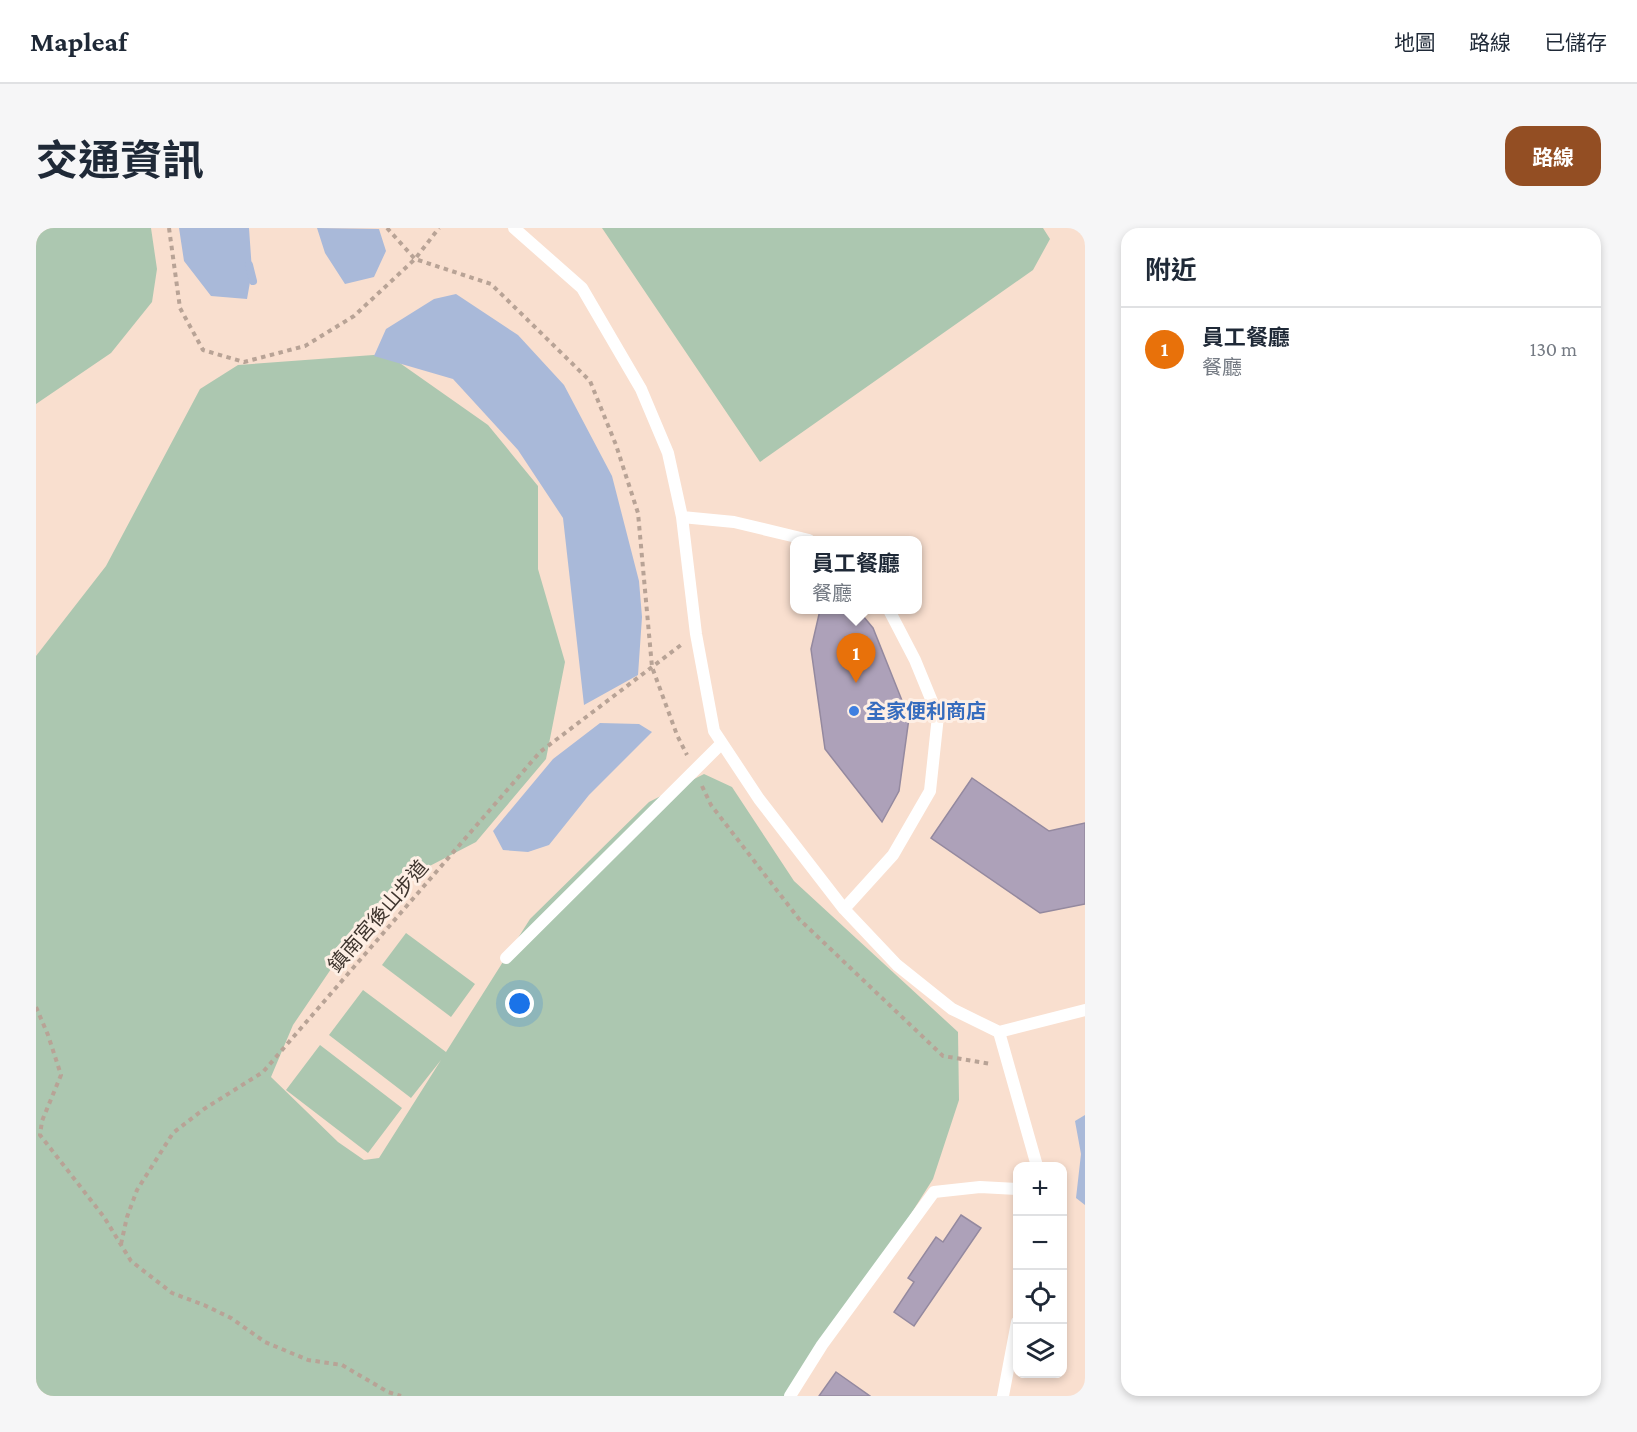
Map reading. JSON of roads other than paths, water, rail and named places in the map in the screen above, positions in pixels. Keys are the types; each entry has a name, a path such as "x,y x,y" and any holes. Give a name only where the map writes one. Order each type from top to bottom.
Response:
{"lane":[{"path":"514,228 582,288 641,389 668,453 682,517 696,634 714,731 759,800 844,909 897,965 952,1009 999,1032 1085,1010"},
{"path":"682,517 734,522 792,536"},
{"path":"844,909 893,855 930,791 938,716 915,660 892,614"},
{"path":"506,958 722,743"},
{"path":"999,1032 1036,1162"},
{"path":"789,1396 822,1345 934,1191 980,1187 1013,1189"},
{"path":"1004,1396 1017,1324"}],"water":[{"path":"179,228 249,228 252,271 247,299 211,296 184,261"},
{"path":"317,228 379,229 386,251 374,277 345,284 325,253"},
{"path":"456,294 518,335 564,385 612,476 639,581 642,617 638,675 584,705 563,518 518,450 453,379 374,356 386,329 434,299"},
{"path":"600,723 639,724 652,732 589,795 549,845 528,852 503,850 493,831 553,759"},
{"path":"1085,1115 1085,1205 1076,1198 1081,1154 1075,1121"}],"waterway":[{"path":"249,265 253,281"}],"place":[{"name":"員工餐廳","path":"856,683"},
{"name":"全家便利商店","path":"854,711"}]}
